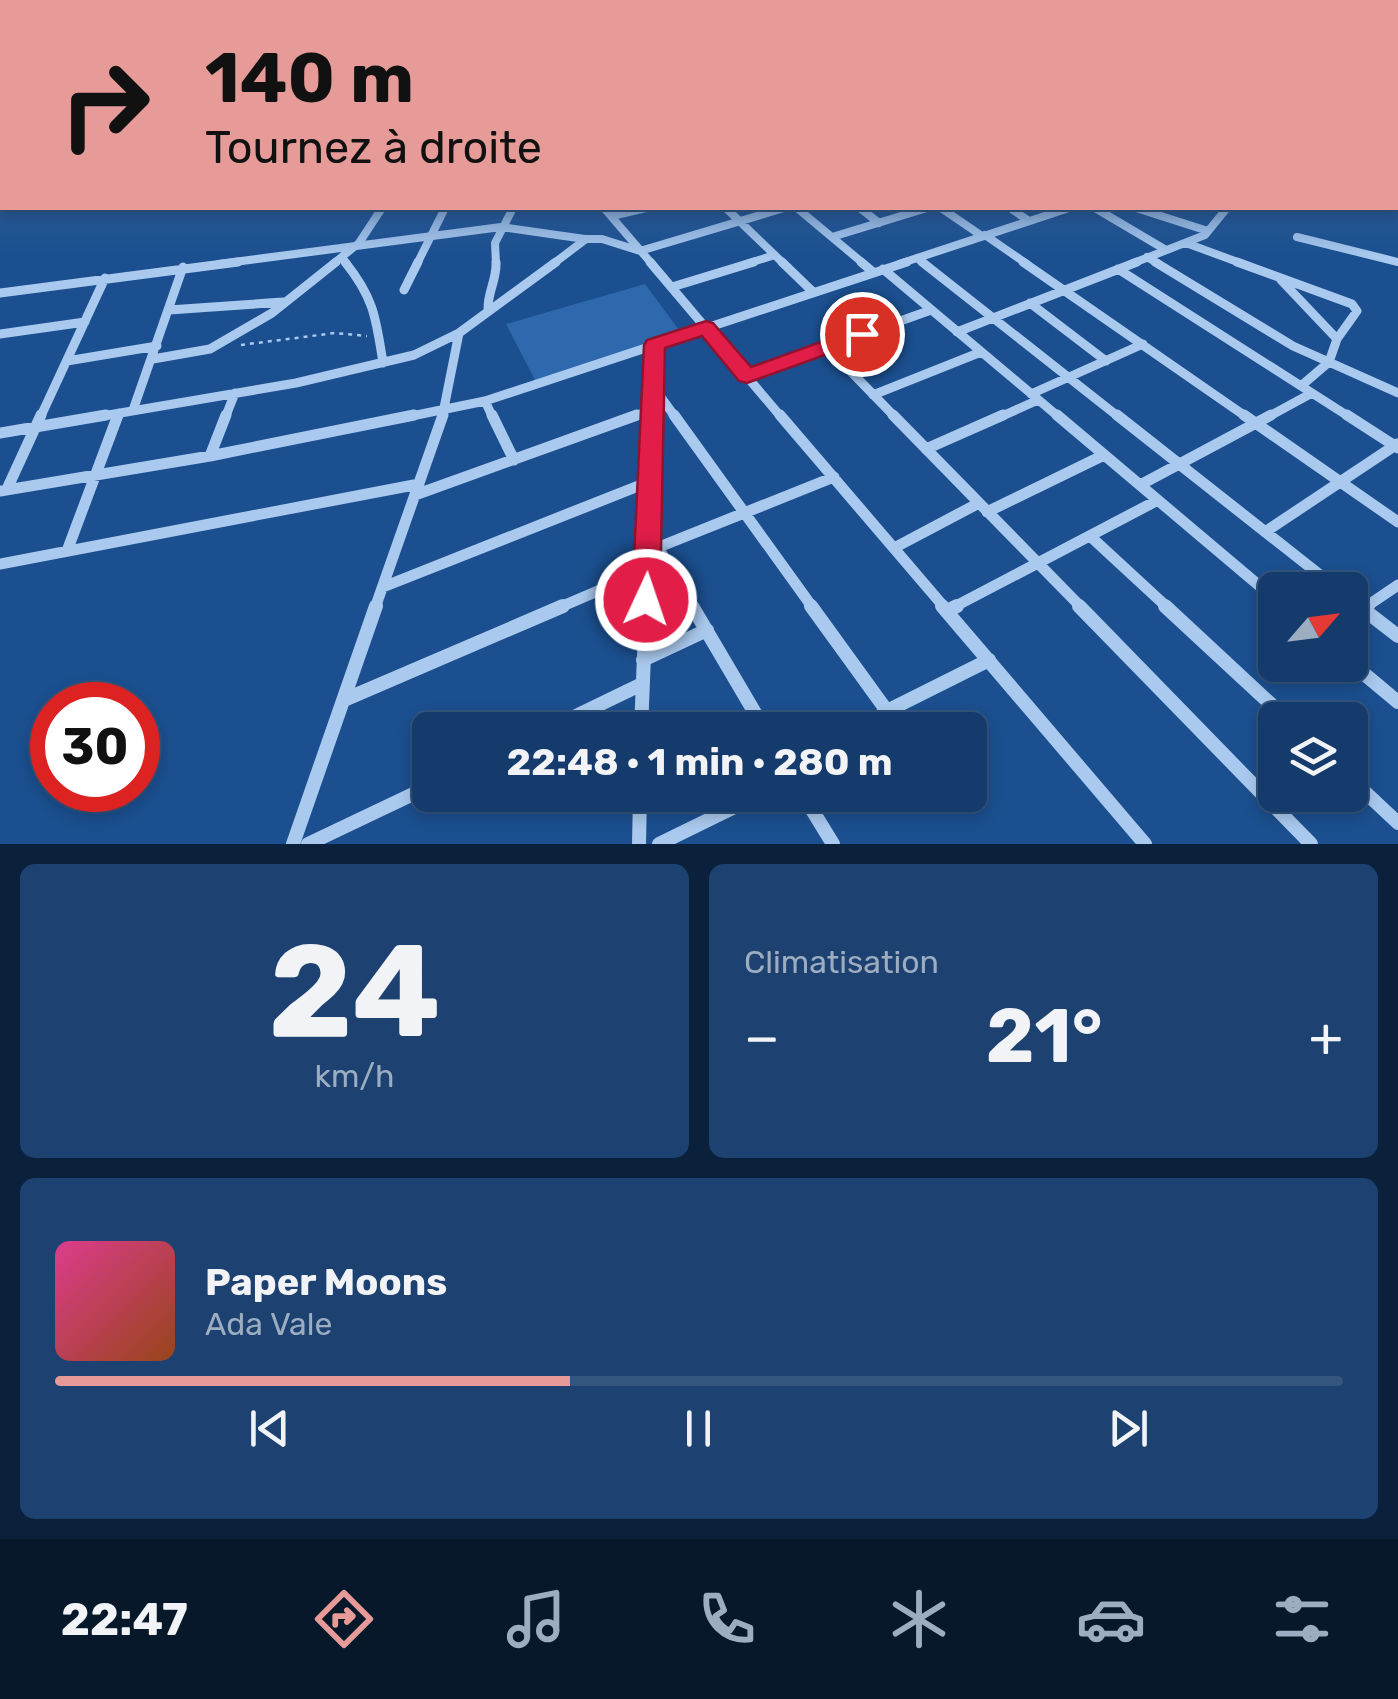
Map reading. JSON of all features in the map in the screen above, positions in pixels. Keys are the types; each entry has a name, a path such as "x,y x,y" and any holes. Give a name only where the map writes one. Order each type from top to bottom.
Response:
{"street":[{"path":"152,359 210,349 297,296 360,243 381,210"},
{"path":"404,290 444,210"},
{"path":"488,308 488,296 497,278 495,242 500,226 512,210"},
{"path":"728,210 813,292"},
{"path":"0,293 500,226 586,240 602,239 640,251 776,210"},
{"path":"800,210 931,310 1258,585"},
{"path":"863,210 878,222"},
{"path":"832,237 920,210"},
{"path":"944,210 1398,522"},
{"path":"1013,210 1029,220"},
{"path":"4,490 210,456 485,401 1062,210"},
{"path":"1099,210 1166,250"},
{"path":"1142,210 1208,231"},
{"path":"957,332 1185,242 1208,231 1225,210"},
{"path":"608,212 1145,844"},
{"path":"1297,237 1398,262"},
{"path":"0,433 235,393 384,363 437,346 586,240"},
{"path":"1185,242 1356,307 1336,338 1329,362 1301,386"},
{"path":"672,288 775,256"},
{"path":"342,258 367,289 380,328 384,363"},
{"path":"917,258 1315,572"},
{"path":"1147,258 1293,346 1398,393"},
{"path":"133,410 184,268"},
{"path":"1118,269 1397,446 1265,532"},
{"path":"1277,276 1336,338"},
{"path":"4,490 105,278"},
{"path":"168,310 284,302"},
{"path":"1030,304 1106,360"},
{"path":"747,376 931,310"},
{"path":"0,334 85,322"},
{"path":"294,844 445,408 459,333"},
{"path":"926,449 1143,344"},
{"path":"641,712 647,570 654,549 654,345"},
{"path":"67,361 157,346"},
{"path":"827,347 1311,844"},
{"path":"874,395 982,352"},
{"path":"655,389 888,711 989,660"},
{"path":"210,456 235,393"},
{"path":"1140,485 1312,393"},
{"path":"485,401 514,460"},
{"path":"0,564 417,489 514,460 654,409"},
{"path":"67,552 119,413"},
{"path":"894,548 1104,455"},
{"path":"654,549 834,477"},
{"path":"383,587 651,481"},
{"path":"947,611 1158,500"},
{"path":"1090,536 1269,702"},
{"path":"654,549 755,712"},
{"path":"344,700 647,570"},
{"path":"1368,606 1398,585"},
{"path":"1368,613 1398,636"},
{"path":"643,660 707,630"},
{"path":"1368,677 1398,702"},
{"path":"584,712 642,684"},
{"path":"308,844 412,795"},
{"path":"1368,795 1398,823"},
{"path":"639,844 640,812"},
{"path":"659,844 724,812"},
{"path":"814,812 833,844"}],"path":[{"path":"210,349 335,333 380,339"}],"shaded area":[{"path":"645,284 682,334 535,380 506,324"}],"route":[{"path":"646,600 654,345 706,328 747,376 862,334"}]}
